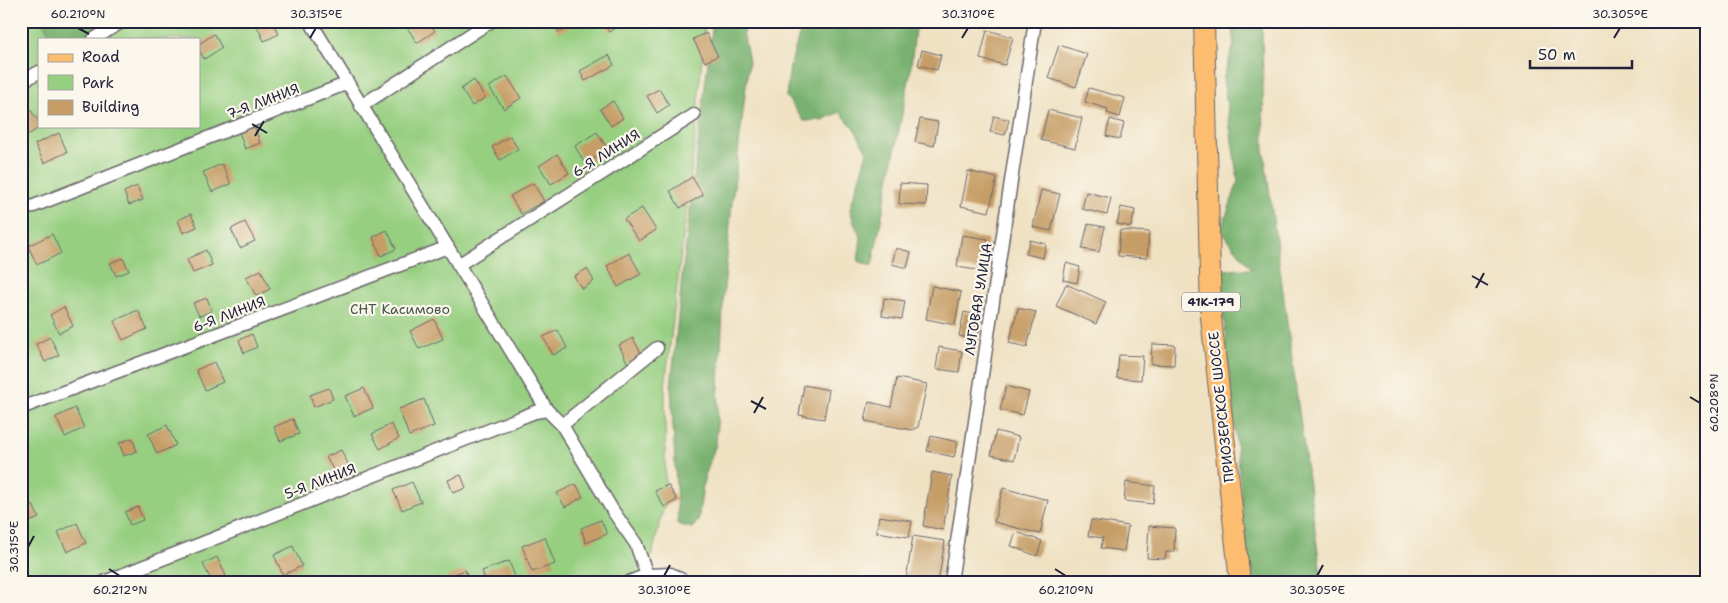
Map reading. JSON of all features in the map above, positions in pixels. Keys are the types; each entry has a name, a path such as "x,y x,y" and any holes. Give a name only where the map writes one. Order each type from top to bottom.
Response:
{"main road":[{"name":"ПРИОЗЕРСКОЕ ШОССЕ","path":"1204,21 1211,317 1240,582"}],"street":[{"path":"96,38 123,21"},
{"path":"310,21 547,410 562,425 613,510 636,544 647,578"},
{"path":"361,106 491,21"},
{"name":"ЛУГОВАЯ УЛИЦА","path":"951,582 1035,21"},
{"path":"21,82 38,73"},
{"name":"7-Я ЛИНИЯ","path":"21,211 348,83"},
{"name":"6-Я ЛИНИЯ","path":"458,265 694,115"},
{"name":"6-Я ЛИНИЯ","path":"21,408 448,247"},
{"path":"562,425 657,348"},
{"name":"5-Я ЛИНИЯ","path":"104,582 534,412 547,410"},
{"path":"629,582 671,574 686,582"}],"green space":[{"name":"СНТ Касимово","path":"21,21 705,21 696,130 665,386 665,502 649,566 653,582 21,582"},
{"path":"42,21 106,21 80,38 52,38"},
{"path":"713,21 741,21 749,62 724,289 716,444 704,479 698,521 692,528 678,524 671,387 682,277"},
{"path":"803,21 916,21 910,74 872,266 858,261 861,237 850,209 867,152 854,128 840,112 822,120 804,121 786,96 790,67"},
{"path":"1231,21 1262,21 1264,151 1322,582 1250,582 1219,270 1252,269 1221,231 1238,182 1223,79 1234,45"}],"building":[{"path":"272,21 279,34 264,41 255,22"},
{"path":"403,21 428,21 435,31 417,43"},
{"path":"552,21 568,21 571,26 559,33"},
{"path":"602,21 625,21 609,32"},
{"path":"987,30 1013,37 1005,65 980,59"},
{"path":"706,33 718,56 705,62 693,39"},
{"path":"214,34 222,48 204,59 200,52 200,43"},
{"path":"1059,45 1087,54 1076,87 1048,78"},
{"path":"922,50 941,55 937,70 918,65"},
{"path":"609,55 614,65 585,81 580,71"},
{"path":"507,76 521,98 504,109 489,87"},
{"path":"474,80 485,98 472,106 461,89"},
{"path":"1089,88 1125,98 1120,117 1107,113 1108,109 1085,102"},
{"path":"659,89 669,105 657,113 647,96"},
{"path":"613,101 623,118 611,126 600,109"},
{"path":"30,109 38,121 39,128 28,135 21,124 21,114"},
{"path":"1048,110 1082,118 1075,148 1041,140"},
{"path":"994,116 1009,120 1005,135 990,132"},
{"path":"920,119 938,122 934,146 915,142"},
{"path":"1110,119 1124,123 1120,139 1106,136"},
{"path":"253,123 260,143 245,149 238,129"},
{"path":"597,132 608,150 585,164 575,146"},
{"path":"59,133 67,152 44,163 35,144"},
{"path":"510,136 518,149 500,160 492,147"},
{"path":"557,154 569,173 551,184 539,166"},
{"path":"222,164 231,184 212,192 203,172"},
{"path":"968,171 997,178 989,212 961,206"},
{"path":"692,177 703,195 680,208 670,191"},
{"path":"533,183 544,201 521,214 510,196"},
{"path":"900,183 927,185 926,205 899,204"},
{"path":"137,186 143,200 129,205 124,192"},
{"path":"1041,190 1060,194 1051,231 1033,227"},
{"path":"1086,192 1111,198 1107,215 1082,209"},
{"path":"1121,207 1135,210 1131,227 1117,224"},
{"path":"642,208 656,230 639,241 624,219"},
{"path":"191,214 197,227 183,233 178,220"},
{"path":"245,222 255,241 240,248 231,229"},
{"path":"1088,224 1105,227 1099,252 1082,249"},
{"path":"387,230 396,249 381,256 373,237"},
{"path":"1120,230 1149,232 1147,258 1118,256"},
{"path":"52,234 61,253 37,265 28,246"},
{"path":"962,235 988,239 983,271 957,267"},
{"path":"1030,240 1046,244 1043,258 1026,254"},
{"path":"896,248 911,252 907,268 892,264"},
{"path":"206,250 212,265 193,273 187,259"},
{"path":"629,253 641,274 618,287 607,266"},
{"path":"123,258 129,271 116,276 110,263"},
{"path":"1066,263 1080,267 1077,283 1063,280"},
{"path":"587,269 594,281 582,289 574,276"},
{"path":"261,270 270,289 256,296 246,277"},
{"path":"1066,284 1106,302 1096,324 1056,306"},
{"path":"932,286 961,292 955,325 926,319"},
{"path":"207,298 212,311 199,316 193,303"},
{"path":"884,298 905,301 902,319 882,316"},
{"path":"64,307 73,326 59,333 50,315"},
{"path":"1018,308 1036,312 1027,347 1009,343"},
{"path":"138,310 147,329 123,340 114,321"},
{"path":"964,312 982,316 977,340 959,336"},
{"path":"434,319 443,339 419,349 410,331"},
{"path":"558,330 567,348 553,355 543,337"},
{"path":"252,334 257,347 244,353 239,340"},
{"path":"50,337 59,355 45,362 36,344"},
{"path":"633,338 643,357 628,364 619,345"},
{"path":"1152,344 1175,345 1174,365 1151,364"},
{"path":"939,347 962,351 959,372 936,369"},
{"path":"1119,355 1143,356 1141,380 1117,378"},
{"path":"214,362 223,382 205,390 196,370"},
{"path":"897,378 927,384 918,427 912,430 865,421 869,402 891,407"},
{"path":"804,385 829,390 824,419 799,415"},
{"path":"1006,386 1029,392 1023,415 1000,410"},
{"path":"329,388 333,399 314,407 310,395"},
{"path":"364,388 373,408 354,416 345,396"},
{"path":"424,399 434,426 409,436 399,409"},
{"path":"75,408 84,428 65,437 56,417"},
{"path":"293,419 299,434 280,441 274,427"},
{"path":"391,424 399,438 380,449 372,434"},
{"path":"167,425 176,445 157,454 148,434"},
{"path":"996,431 1019,437 1014,460 991,455"},
{"path":"931,436 958,442 954,457 927,451"},
{"path":"132,438 137,451 124,456 119,443"},
{"path":"341,450 350,468 336,475 326,457"},
{"path":"932,472 952,476 943,530 923,526"},
{"path":"461,475 466,488 453,493 448,480"},
{"path":"412,482 421,502 402,510 393,490"},
{"path":"1126,482 1155,486 1153,504 1124,501"},
{"path":"576,484 583,497 565,507 557,493"},
{"path":"668,485 677,500 664,507 655,491"},
{"path":"1003,488 1048,500 1040,534 994,522"},
{"path":"33,505 39,518 26,523 21,510"},
{"path":"138,507 143,520 130,525 125,512"},
{"path":"879,516 912,521 909,537 876,532"},
{"path":"601,520 607,534 586,543 581,528"},
{"path":"1091,520 1128,526 1124,551 1101,548 1103,538 1088,536"},
{"path":"77,523 86,543 67,552 58,532"},
{"path":"1149,526 1175,528 1174,552 1166,552 1165,559 1147,558"},
{"path":"1016,532 1042,541 1037,556 1011,546"},
{"path":"913,536 945,541 938,582 906,580"},
{"path":"545,537 555,564 532,572 522,546"},
{"path":"293,546 302,566 283,575 274,555"},
{"path":"217,557 226,576 212,582 203,564"},
{"path":"509,561 517,582 486,582 482,571"},
{"path":"465,570 470,582 449,582 447,577"}]}
